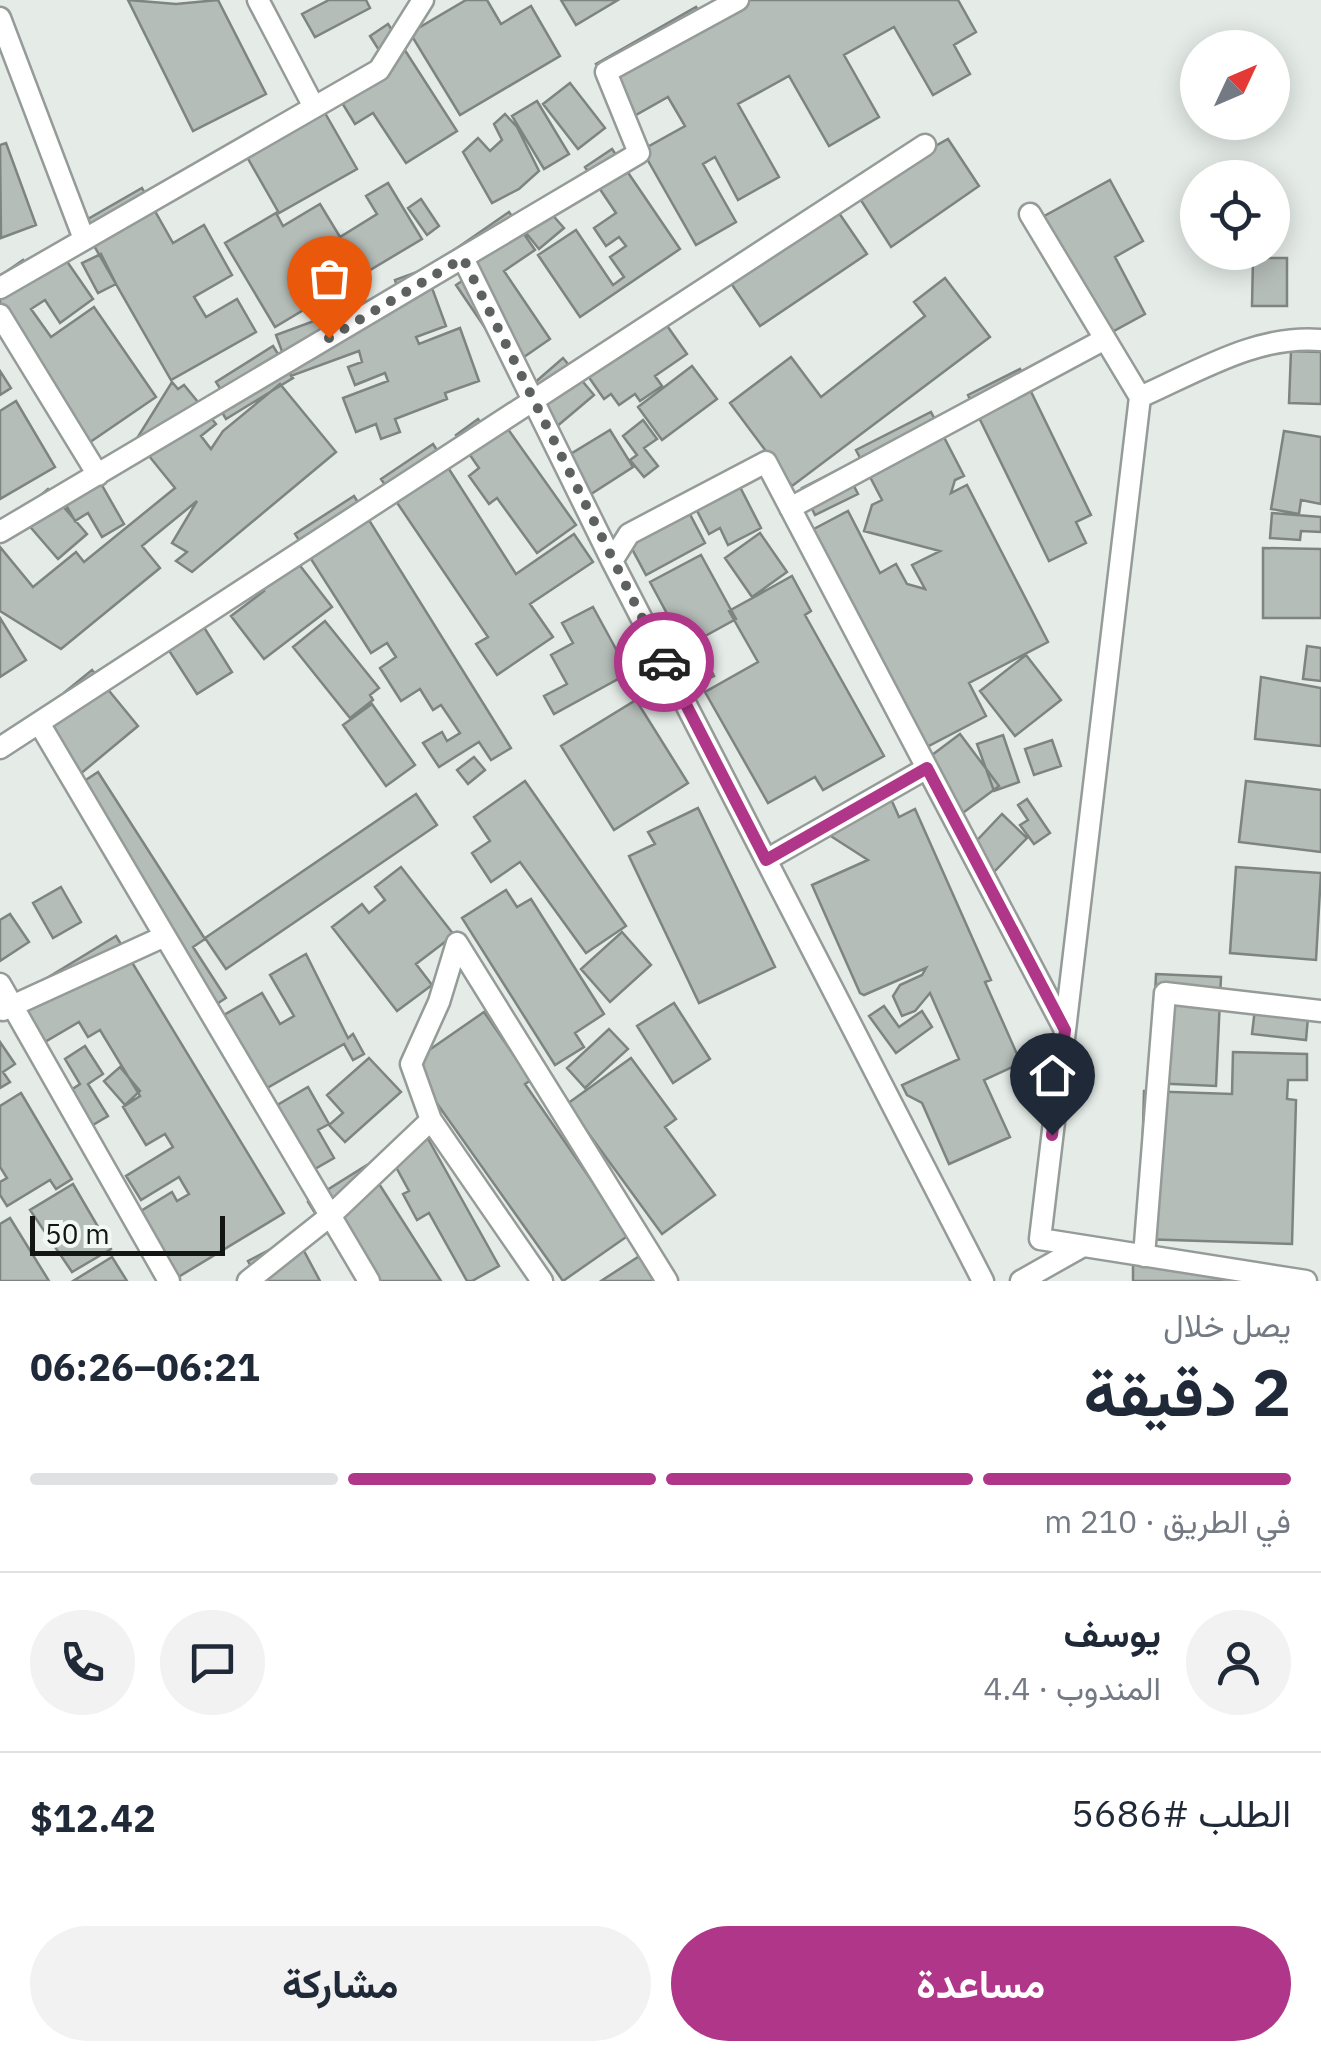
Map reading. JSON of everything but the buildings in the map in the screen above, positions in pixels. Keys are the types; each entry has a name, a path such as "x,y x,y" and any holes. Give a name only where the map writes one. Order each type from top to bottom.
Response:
{"street":[{"path":"258,0 314,107"},
{"path":"0,288 379,70 424,0"},
{"path":"0,532 639,153 606,72 738,0"},
{"path":"0,18 84,239"},
{"path":"0,748 925,145"},
{"path":"1030,214 1140,397 1040,1239 1306,1281"},
{"path":"463,258 536,399 612,560 983,1281"},
{"path":"0,315 98,475"},
{"path":"1140,397 1266,343 1291,337 1321,340"},
{"path":"790,508 1105,339"},
{"path":"612,560 630,534 766,462 1065,1030"},
{"path":"39,722 368,1281"},
{"path":"766,860 927,768"},
{"path":"6,1009 164,936"},
{"path":"542,1281 431,1120 411,1064 439,1002 457,943 667,1281"},
{"path":"0,984 6,1009 169,1281"},
{"path":"1144,1256 1165,992 1321,1012"},
{"path":"248,1281 330,1216 431,1120"},
{"path":"1021,1281 1083,1246"}],"way so far":[{"path":"329,338 463,258 664,662"}],"route":[{"path":"664,662 766,860 927,768 1065,1030 1052,1135"}]}
